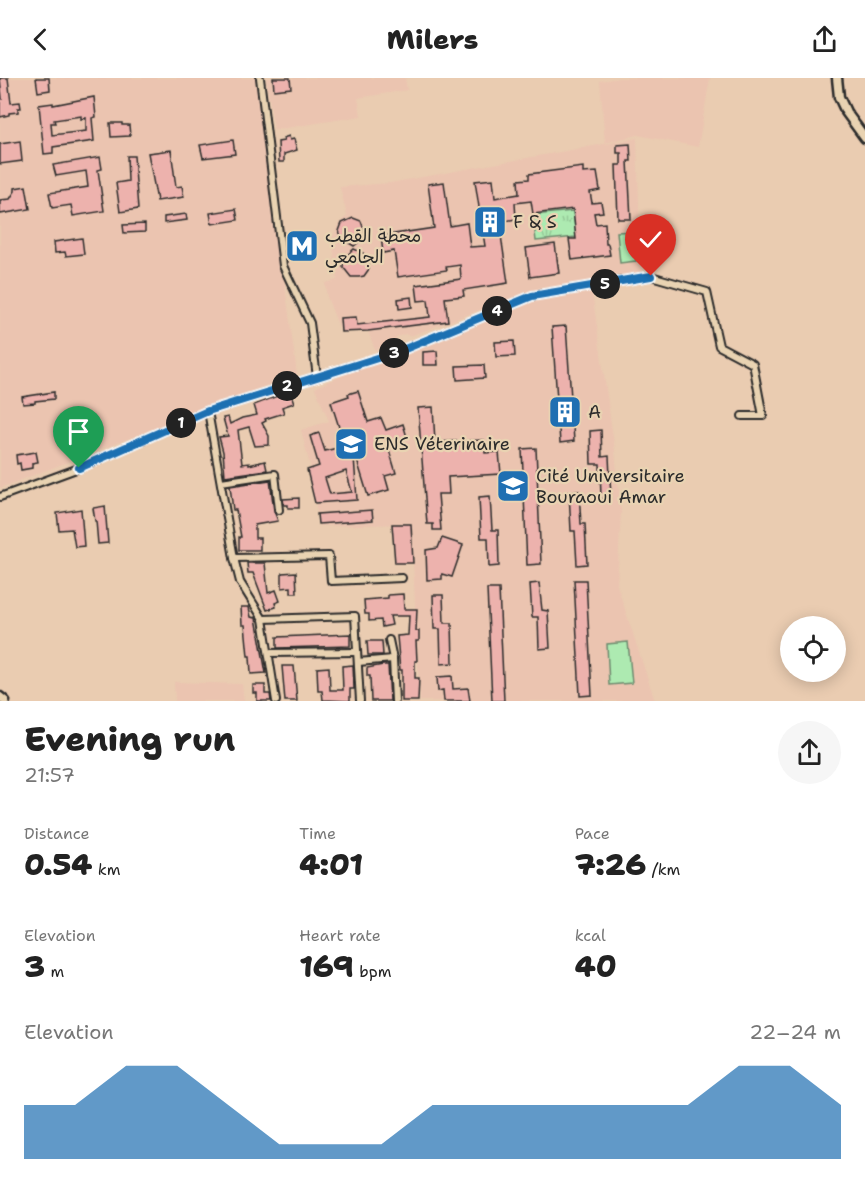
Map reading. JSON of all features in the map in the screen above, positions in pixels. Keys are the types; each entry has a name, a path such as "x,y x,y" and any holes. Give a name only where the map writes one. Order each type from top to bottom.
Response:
{"street":[{"path":"260,78 283,266 310,322 317,377"},
{"path":"837,78 839,97 846,112 865,138"},
{"path":"0,497 79,468 208,411 400,351 532,296 651,276 707,291 719,346 753,364 763,416 742,416"},
{"path":"208,411 234,558 240,582 263,619 276,701"},
{"path":"220,482 275,474 279,510"},
{"path":"234,558 328,556 331,581 402,578"},
{"path":"263,619 355,616 360,701"},
{"path":"388,640 393,659 395,701"},
{"path":"269,653 357,652"},
{"path":"358,662 393,659"}],"shaded area":[{"path":"0,78 257,78 297,374 0,488"},
{"path":"266,78 405,78 407,90 358,98 361,116 274,130"},
{"path":"619,78 710,78 698,147 638,135 605,143 600,81"},
{"path":"637,138 641,273 534,290 410,336 405,334 396,337 395,341 375,350 368,331 341,333 327,297 325,283 337,280 332,238 340,222 347,216 340,187 390,183"},
{"name":"Cité Universitaire Bouraoui Amar","path":"591,285 615,451 621,512 617,585 655,701 420,701 411,524 319,526 310,466 301,430 329,421 315,388 357,368 542,295"},
{"path":"174,682 242,684 244,701 175,701"}],"green space":[{"path":"573,211 576,237 536,241 533,215"},
{"path":"634,231 636,261 620,263 617,232"},
{"path":"628,642 632,683 609,685 607,644"}],"building":[{"path":"0,78 8,78 11,103 20,102 21,108 18,108 18,112 0,117 0,99 2,99"},
{"path":"36,78 49,78 50,90 38,92"},
{"path":"273,78 290,78 291,88 274,90"},
{"path":"94,97 96,117 92,118 94,141 53,147 53,153 44,154 39,105 53,103 53,105","holes":["81,116 81,119 86,118 86,131 52,135 51,123 55,123 54,120"]},
{"path":"110,123 129,125 130,136 111,137"},
{"path":"289,136 290,140 294,139 297,150 284,154 284,162 279,162 278,142 284,141 283,138"},
{"path":"233,140 235,154 203,158 200,145"},
{"path":"20,141 22,161 0,164 0,144"},
{"path":"630,144 631,161 628,161 631,219 618,219 616,165 621,165 621,153 617,153 617,145"},
{"path":"171,150 176,187 182,186 184,197 157,201 148,153"},
{"path":"127,156 134,156 138,209 120,212 116,183 128,181"},
{"path":"100,157 102,169 98,170 104,211 73,216 71,205 52,208 49,193 88,187 86,171 56,176 53,165"},
{"path":"583,167 583,173 597,172 600,190 590,192 592,203 601,202 603,212 594,213 596,224 605,223 606,244 608,244 610,255 572,260 569,239 576,239 573,209 533,214 531,201 515,203 516,219 499,222 508,283 463,290 464,296 445,298 448,321 341,332 340,318 356,317 357,325 430,317 428,300 418,301 416,285 461,279 460,265 446,267 447,270 398,277 394,251 383,253 381,236 434,228 428,184 444,182 450,226 467,223 470,247 485,246 475,181 493,179 495,198 519,194 518,180 529,179 529,174"},
{"path":"26,186 30,209 0,214 0,200 10,199 15,188"},
{"path":"236,209 238,220 212,224 210,213"},
{"path":"186,214 187,220 164,223 164,217"},
{"path":"353,218 361,221 365,233 354,246 342,239 339,231 342,223"},
{"path":"145,224 145,232 124,233 123,225"},
{"path":"82,238 84,254 66,256 65,252 55,253 54,242"},
{"path":"555,244 559,273 530,277 526,248"},
{"path":"354,249 363,253 369,260 369,269 364,276 351,277 343,267 344,258"},
{"path":"411,297 412,307 399,309 398,299"},
{"name":"A","path":"566,326 574,441 560,443 552,327"},
{"path":"514,341 515,356 496,357 495,342"},
{"path":"437,351 438,365 423,365 423,352"},
{"path":"484,365 485,378 457,380 456,366"},
{"path":"290,391 294,403 282,407 284,413 265,419 266,421 262,423 269,436 269,445 255,446 249,427 238,430 242,464 249,463 249,465 265,461 267,470 225,476 219,437 228,436 223,418 228,417 230,424 242,418 257,415 254,405"},
{"path":"358,391 368,422 381,418 386,430 403,424 407,437 387,443 396,473 385,476 389,490 368,496 356,457 354,457 357,500 315,503 307,470 319,466 310,436 319,433 325,451 345,446 331,402 349,396 348,394","holes":["346,471 352,492 330,494 325,478"]},
{"path":"54,392 54,399 23,404 22,397"},
{"path":"433,407 435,442 484,440 485,453 499,452 501,474 448,477 449,494 438,494 441,530 433,530 433,524 427,524 418,408"},
{"path":"601,430 602,457 609,456 611,498 601,499 600,464 591,464 590,431"},
{"path":"536,448 541,564 527,565 522,449"},
{"path":"36,452 38,462 32,463 32,468 21,470 20,463 17,464 16,455"},
{"path":"270,480 274,511 278,521 255,525 255,538 260,538 260,550 239,550 239,537 241,537 236,510 233,510 230,486"},
{"path":"579,491 581,524 585,524 587,564 577,565 575,531 571,531 569,492"},
{"path":"490,496 492,530 498,530 499,566 489,567 488,538 481,538 479,497"},
{"path":"299,498 299,508 288,508 288,505 284,505 283,499"},
{"path":"105,506 108,543 98,544 93,508"},
{"path":"81,509 84,546 75,547 72,529 59,530 57,513"},
{"path":"372,510 373,520 318,524 317,514"},
{"path":"392,524 411,524 413,563 395,563"},
{"path":"442,538 463,545 452,577 442,574 442,579 427,580 426,550 438,548"},
{"path":"247,563 265,563 268,593 276,590 280,601 275,603 276,607 267,610 253,573 248,573"},
{"path":"296,572 297,593 291,593 291,587 282,588 282,573"},
{"path":"574,580 586,580 592,695 580,696"},
{"path":"539,583 542,610 548,611 550,648 539,649 538,617 532,617 530,584"},
{"path":"487,589 499,589 504,701 492,701"},
{"path":"403,594 404,609 417,609 416,631 419,631 419,641 416,641 415,678 419,678 418,701 402,701 402,670 400,670 397,636 408,635 409,616 390,616 392,625 382,627 381,620 369,621 369,614 365,614 364,600"},
{"path":"433,595 443,595 444,623 452,623 453,663 441,664 440,629 434,629"},
{"path":"241,607 249,607 251,617 256,618 266,673 251,674"},
{"path":"350,634 350,646 277,648 277,637"},
{"path":"367,641 382,641 383,655 368,655"},
{"path":"353,665 354,689 350,689 350,701 323,700 322,691 318,691 317,668 329,667 330,690 343,690 342,666"},
{"path":"388,665 390,701 371,701 370,676 367,676 367,668"},
{"path":"282,666 294,666 297,701 285,701"},
{"path":"452,676 453,689 468,688 470,701 444,701 443,690 438,691 437,677"},
{"path":"253,685 265,685 265,694 270,694 271,701 257,701 257,693 253,693"}],"place":[{"name":"F & S","path":"490,222"},
{"name":"محطة القطب الجامعي","path":"302,246"},
{"name":"A","path":"565,412"},
{"name":"ENS Véterinaire","path":"351,444"},
{"name":"Cité Universitaire Bouraoui Amar","path":"513,486"}],"route":[{"path":"79,468 208,411 400,351 532,296 651,276"}]}
